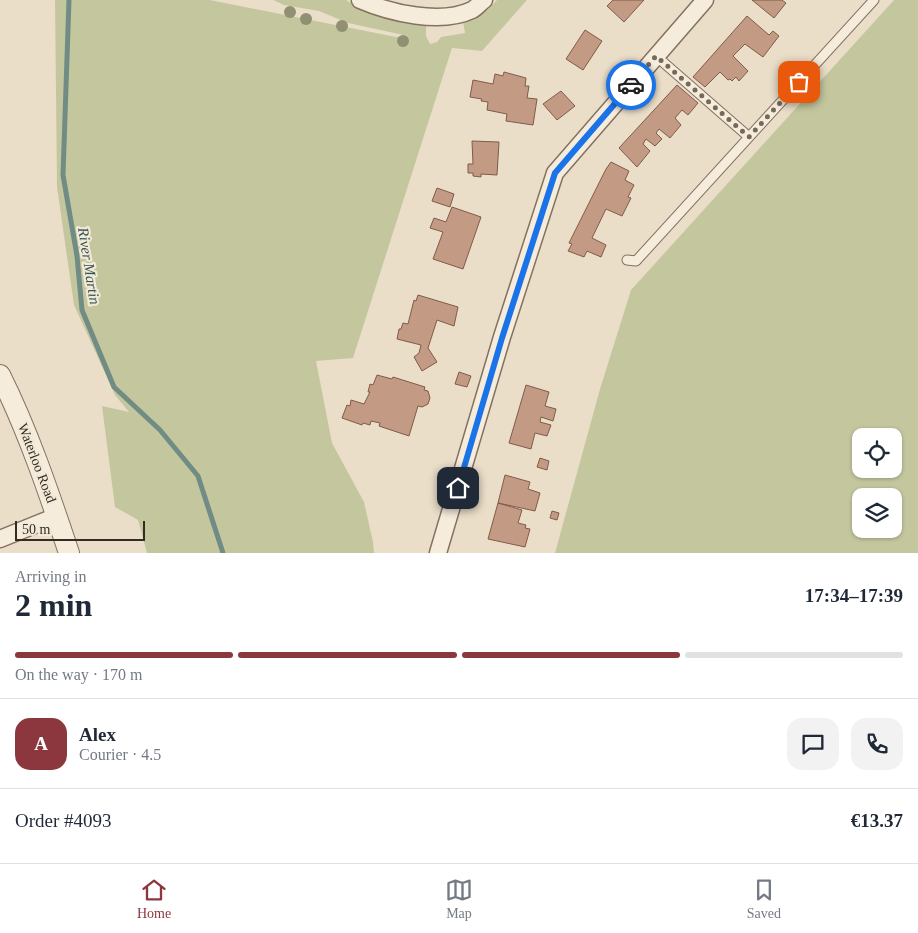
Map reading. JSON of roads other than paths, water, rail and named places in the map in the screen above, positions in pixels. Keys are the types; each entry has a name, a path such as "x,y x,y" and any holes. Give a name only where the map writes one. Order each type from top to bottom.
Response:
{"street":[{"path":"360,0 401,14 431,16 457,15 473,9 484,0"},
{"path":"438,553 502,338 555,173 705,0"},
{"name":"Waterloo Road","path":"0,374 12,398 57,516 69,553"},
{"path":"0,539 57,516"}],"lane":[{"path":"627,260 636,261 874,0"},
{"path":"656,56 749,137"}],"waterway":[{"name":"River Martin","path":"69,0 63,175 77,256 82,310 114,387 160,430 198,476 223,553"}]}
